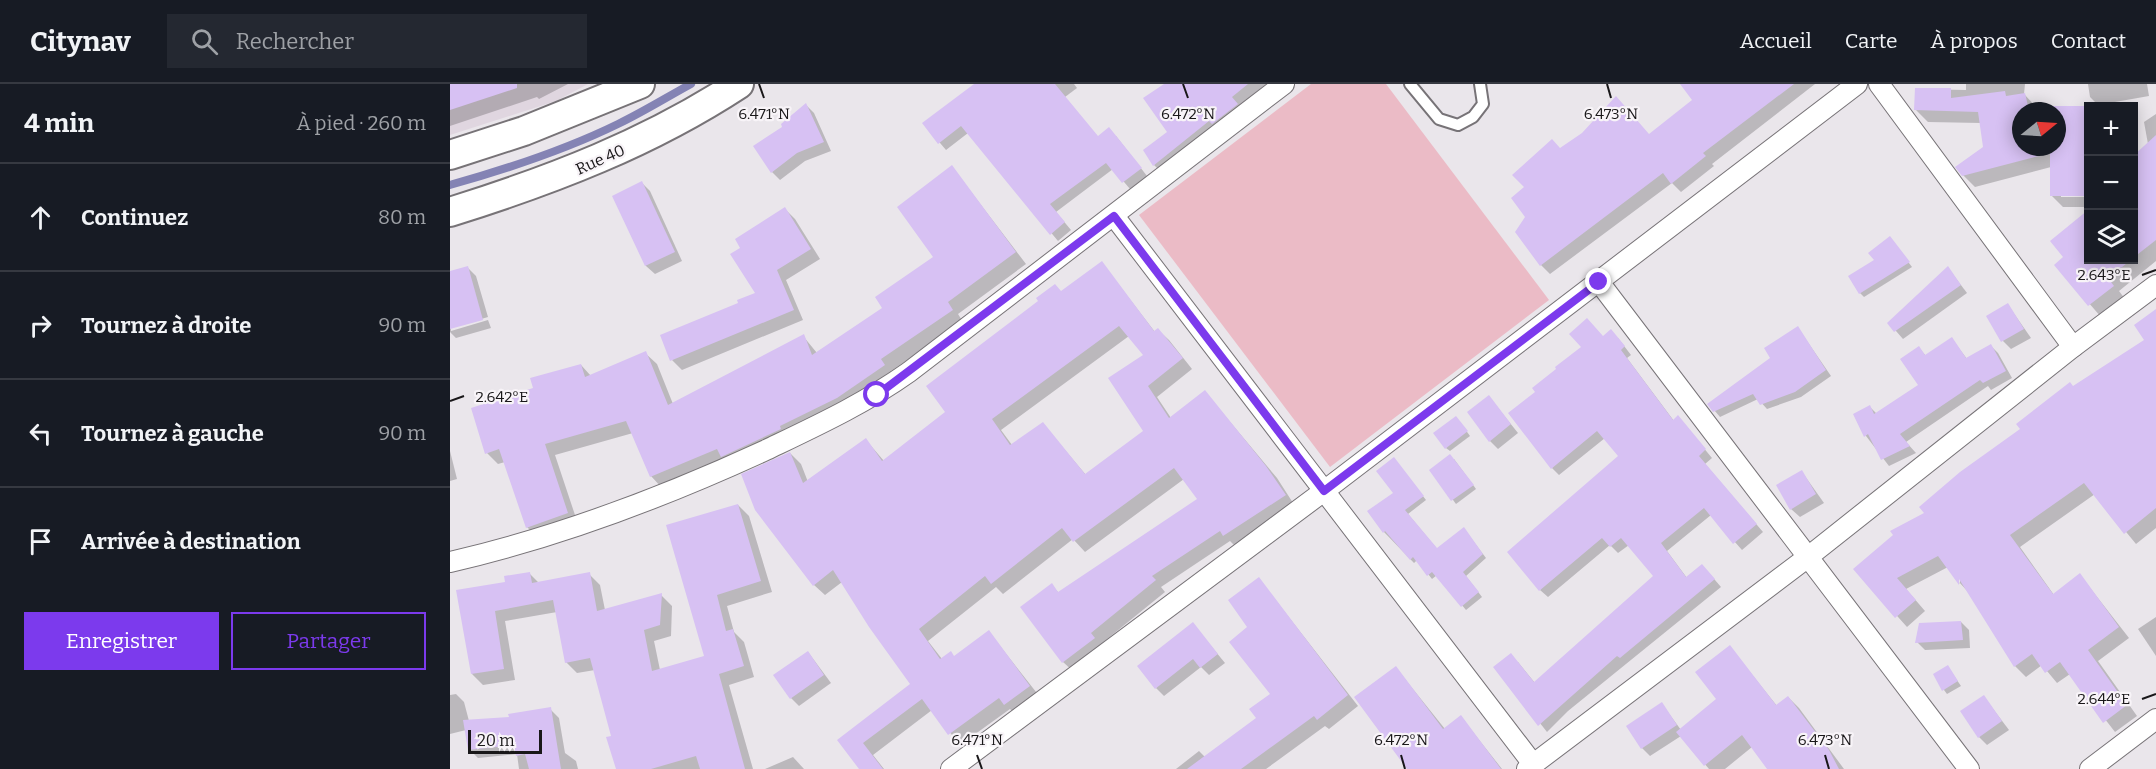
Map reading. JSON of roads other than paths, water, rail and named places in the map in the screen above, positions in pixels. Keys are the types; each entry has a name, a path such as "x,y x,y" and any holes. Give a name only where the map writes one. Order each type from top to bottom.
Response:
{"main road":[{"path":"450,155 524,131 640,84"},
{"name":"Rue 40","path":"450,212 573,171 649,138 733,86"}],"street":[{"path":"450,562 523,545 596,520 719,471 849,411 909,372 1284,84"},
{"path":"951,769 1324,491 1857,84"},
{"path":"1879,84 2073,346"},
{"path":"1114,216 1324,491 1530,767 1808,557 2073,346 2156,285"},
{"path":"1599,282 1969,769"},
{"path":"2090,769 2156,719"}],"lane":[{"path":"1410,84 1439,119 1458,125 1473,117 1483,104 1480,84"}],"waterway":[{"path":"450,185 557,151 627,119 691,84"}]}
